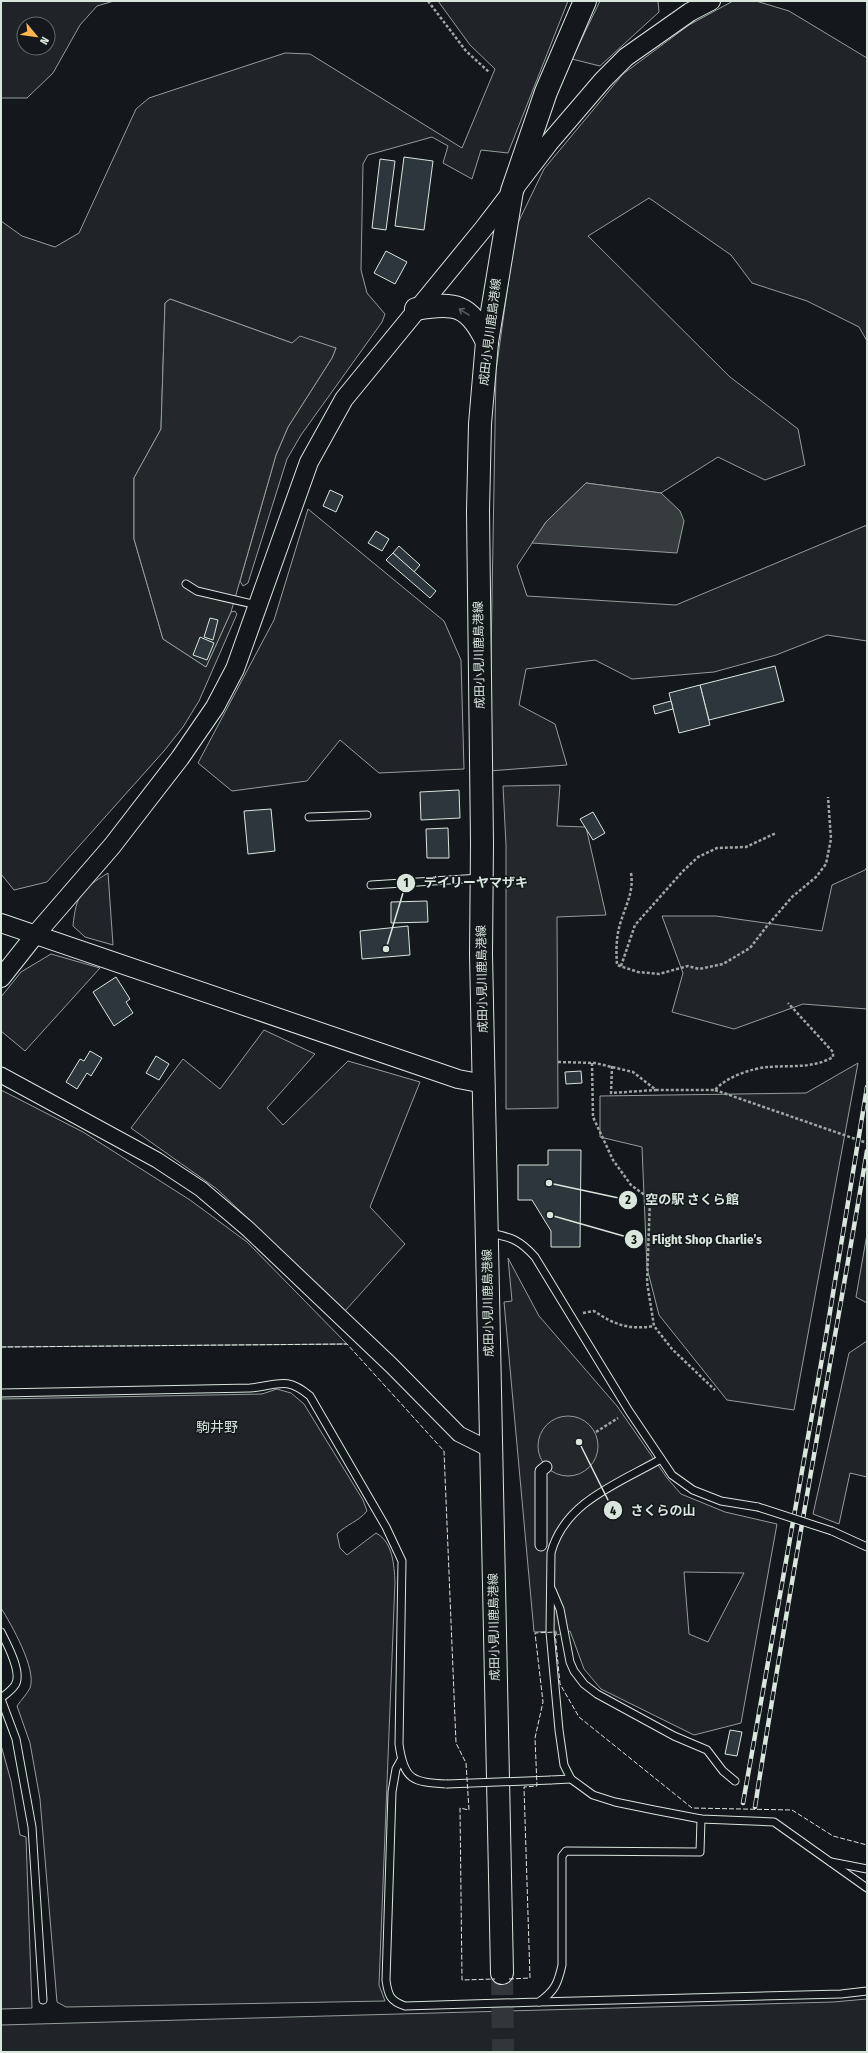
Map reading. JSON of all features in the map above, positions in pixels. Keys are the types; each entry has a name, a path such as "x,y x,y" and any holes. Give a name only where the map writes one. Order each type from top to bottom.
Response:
{"main road":[{"name":"成田小見川鹿島港線","path":"502,1973 481,954 482,878 478,511 480,424 487,342 512,191 546,92 585,1"},
{"path":"416,309 442,305 452,306 467,314 478,324 487,342"}],"street":[{"path":"1,978 35,935 112,846 180,758 215,707 235,668 309,462 322,435 344,399 549,143 603,80 626,57 690,12 711,1"},
{"path":"1,923 458,1078 484,1084"},
{"path":"1,1075 157,1160 201,1189 260,1240 392,1366 459,1434 491,1450"},
{"path":"542,1545 540,1482 541,1471 546,1467"}],"lane":[{"path":"186,584 198,591 257,605"},
{"path":"309,817 367,815"},
{"path":"372,884 482,878"},
{"path":"487,1233 509,1237 523,1243 535,1257 672,1475 693,1490 721,1501 758,1507 832,1530 867,1547"},
{"path":"1,1393 250,1388 281,1382 302,1390 310,1396 386,1527 402,1561 399,1744 401,1760 406,1772 414,1779 422,1783 447,1784 571,1778"},
{"path":"661,1459 594,1496 574,1511 564,1523 554,1541 551,1553 550,1632 558,1723 564,1765 571,1778 594,1794 615,1802 701,1819 774,1822 867,1888"},
{"path":"551,1588 560,1609 570,1662 574,1672 584,1684 597,1694 661,1729 707,1750 723,1771 735,1781"},
{"path":"1,1632 10,1651 18,1676 15,1686 1,1699 16,1739 32,1827 43,2000"},
{"path":"401,1760 396,1769 392,1792 386,1980 388,1994 397,2003 405,2006 833,1994 867,1991"},
{"path":"539,2002 550,1994 558,1982 562,1965 562,1856 566,1851 700,1852 701,1819"},
{"path":"829,1862 867,1870"}],"path":[{"path":"428,1 466,51 489,72"},
{"path":"631,873 633,883 628,904 620,922 616,946 617,965 638,972 659,974 688,966 699,969 722,964 750,948 792,897 816,877 826,864 831,839 828,797"},
{"path":"621,966 635,925 683,871 698,857 717,848 746,847 776,833"},
{"path":"715,1090 722,1082 732,1077 767,1067 809,1066 833,1058 833,1052 788,1003"},
{"path":"558,1062 592,1063 612,1066 633,1072 656,1090"},
{"path":"592,1063 593,1117 614,1160 631,1185 650,1200 647,1282 654,1326 672,1349 715,1390"},
{"path":"612,1066 611,1093 656,1090 715,1090 867,1143"},
{"path":"582,1313 594,1311 612,1323 637,1329 654,1326"},
{"path":"596,1432 618,1418"}],"shaded area":[{"path":"1,1 114,1 97,6 80,25 53,73 27,98 1,98"},
{"path":"438,1 568,1 508,153 481,150 472,179 443,163 448,146 432,137 368,155 363,164 361,270 367,293 385,314 382,322 301,435 287,459 248,583 243,586 240,581 276,455 288,427 332,358 336,348 292,343 170,299 165,303 161,429 134,478 134,539 163,639 206,667 231,612 235,611 237,614 199,701 183,727 164,751 47,882 14,890 1,874 1,221 22,236 55,247 79,233 136,109 149,98 285,53 310,54 462,148 495,69 470,45"},
{"path":"600,1 658,1 659,12 600,66 572,59"},
{"path":"733,1 756,1 789,11 867,58 867,341 859,327 807,301 752,283 731,255 649,198 588,236 730,377 798,429 805,465 765,480 718,457 661,493 586,483 546,522 517,566 527,596 676,605 867,525 867,641 827,635 776,655 714,672 632,679 595,660 526,669 519,705 555,724 567,765 489,771 496,371 516,227 544,169 623,74 689,25"},
{"path":"170,299 292,343 300,336 336,348 332,358 288,427 276,455 231,612 206,667 163,639 134,539 134,478 161,429 165,303"},
{"path":"586,483 661,493 680,511 684,521 677,553 532,543 546,522"},
{"path":"308,509 444,621 461,660 464,769 379,773 340,740 307,781 232,791 198,763 274,620"},
{"path":"560,785 557,826 586,827 606,915 557,917 558,1108 506,1109 506,845 503,786"},
{"path":"867,867 867,1009 803,1004 734,1029 672,1012 683,973 662,916 716,916 822,931 832,885 865,870"},
{"path":"108,873 113,945 85,937 73,926 76,906 82,894 86,888"},
{"path":"51,954 100,968 25,1051 1,1031 1,997 21,972"},
{"path":"264,1030 315,1054 267,1108 283,1125 348,1061 420,1082 370,1207 405,1244 345,1311 217,1189 131,1128 183,1059 220,1089"},
{"path":"858,1063 794,1410 727,1400 659,1315 647,1268 642,1147 600,1137 600,1096 806,1093"},
{"path":"1,1090 83,1132 190,1200 247,1242 347,1344 1,1347"},
{"path":"867,1234 867,1303 856,1297"},
{"path":"508,1258 539,1316 617,1406 667,1478 681,1494 725,1512 777,1524 741,1723 694,1735 601,1689 584,1669 570,1631 557,1635 556,1631 534,1632 504,1302 512,1301","holes":["684,1572 744,1573 708,1642 689,1634"]},
{"path":"867,1341 867,1477 850,1473 839,1524 813,1514 849,1353"},
{"path":"277,1389 291,1393 304,1404 363,1500 367,1511 360,1518 337,1534 340,1548 347,1555 376,1533 386,1542 392,1554 395,1582 379,1985 385,2001 66,2007 57,2002 40,1799 30,1743 17,1706 30,1688 30,1670 22,1647 1,1608 1,1399 262,1394"},
{"path":"562,1416 574,1416 585,1421 593,1429 598,1440 596,1458 585,1471 574,1476 562,1476 551,1471 543,1463 538,1452 538,1440 543,1429 551,1421"},
{"path":"1,1745 11,1781 20,1835 26,1837 32,2008 1,2009"},
{"path":"867,1999 867,2052 1,2052 1,2025 833,2002"}],"building":[{"path":"404,157 433,161 424,230 395,226"},
{"path":"380,159 395,161 386,230 372,228"},
{"path":"386,251 407,262 395,284 374,273"},
{"path":"330,490 343,496 336,512 323,506"},
{"path":"376,531 389,539 382,551 368,543"},
{"path":"399,546 420,565 414,572 393,553"},
{"path":"393,553 436,591 430,598 386,560"},
{"path":"210,618 218,620 213,640 204,637"},
{"path":"200,637 214,643 207,660 193,655"},
{"path":"775,666 784,701 709,720 700,685"},
{"path":"700,685 710,725 679,733 669,693"},
{"path":"671,701 673,709 655,714 653,706"},
{"path":"459,790 460,818 421,820 420,792"},
{"path":"271,809 275,851 248,854 244,811"},
{"path":"593,812 605,833 593,840 580,819"},
{"path":"448,828 449,858 427,858 426,829"},
{"path":"427,901 428,922 391,923 391,902"},
{"path":"408,926 410,955 362,959 360,931"},
{"path":"116,977 130,999 126,1002 133,1013 114,1026 93,992"},
{"path":"90,1051 102,1058 91,1076 87,1073 77,1089 66,1082 80,1059 84,1061"},
{"path":"156,1056 169,1064 159,1080 146,1073"},
{"path":"581,1071 582,1083 566,1084 565,1072"},
{"path":"548,1150 581,1150 580,1247 551,1247 551,1231 532,1200 518,1200 518,1165 548,1165"},
{"path":"730,1730 742,1732 737,1756 725,1754"}],"tunnel":[{"path":"502,1973 503,2052"}],"railway":[{"path":"743,1803 826,1336 867,1087"},
{"path":"755,1807 867,1151"}],"fence":[{"path":"1,1347 347,1344 444,1451 456,1743 466,1763 469,1810 460,1808 462,1980 495,1979"},
{"path":"509,1979 530,1978 524,1787 537,1786 535,1738 543,1702 535,1633 555,1632 560,1684 579,1717 692,1808 792,1810 833,1836 867,1845"}],"place":[{"name":"デイリーヤマザキ","path":"386,949"},
{"name":"空の駅 さくら館","path":"549,1183"},
{"name":"Flight Shop Charlie’s","path":"550,1215"},
{"name":"さくらの山","path":"579,1442"}],"district":[{"name":"駒井野","path":"217,1427"}]}
